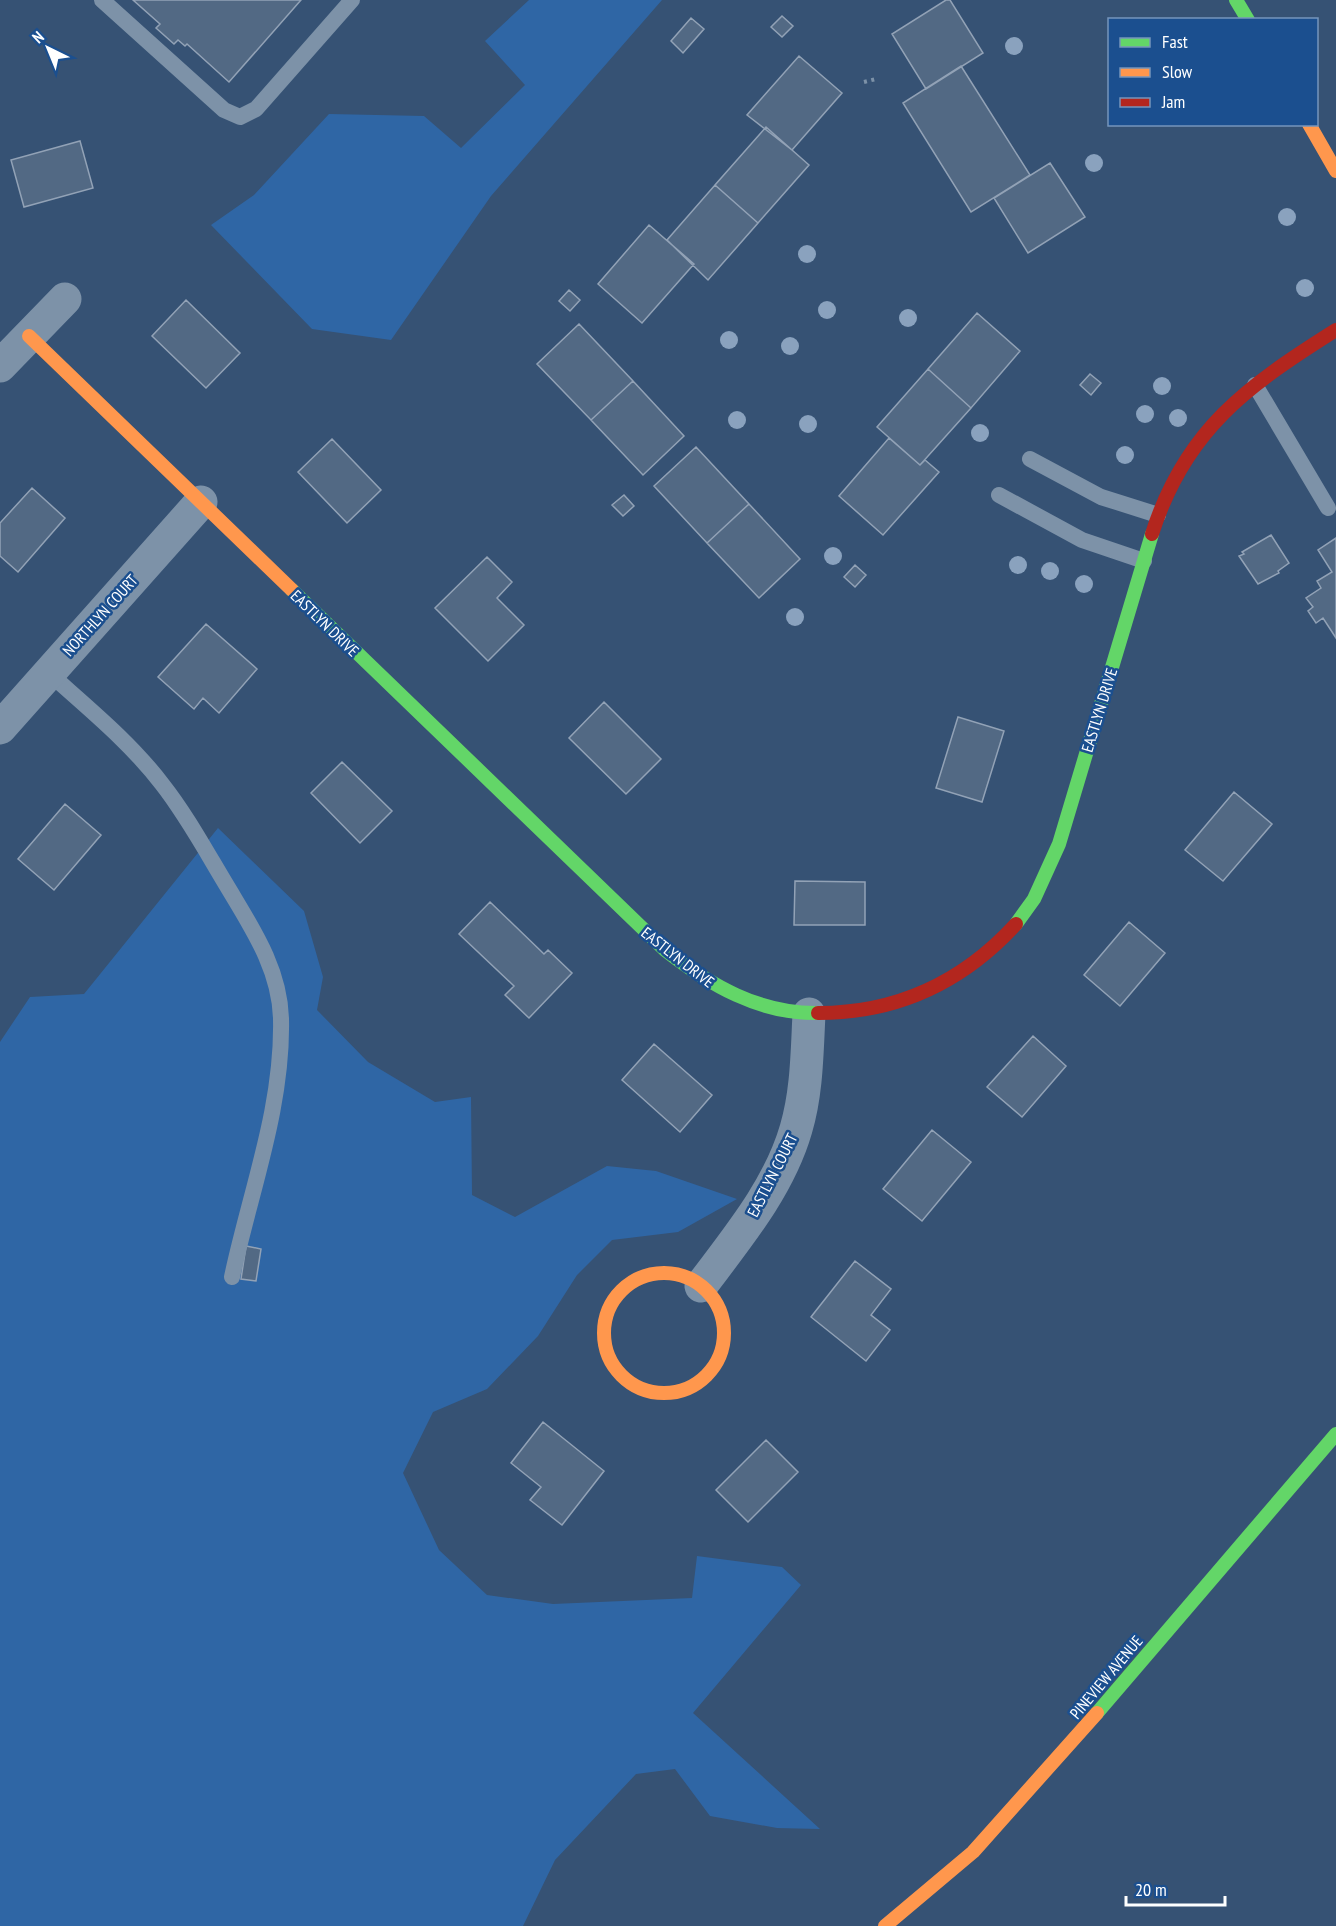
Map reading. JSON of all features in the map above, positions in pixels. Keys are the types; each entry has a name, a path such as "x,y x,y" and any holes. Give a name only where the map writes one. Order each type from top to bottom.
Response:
{"street":[{"path":"1236,0 1247,18"},
{"path":"1310,126 1336,171"},
{"path":"0,366 65,299"},
{"name":"EASTLYN DRIVE","path":"29,336 645,932 679,962 706,982 747,1001 810,1014 883,1008 935,989 985,955 1020,920 1035,898 1059,843 1158,515 1169,488 1196,444 1226,410 1255,385 1336,330"},
{"name":"NORTHLYN COURT","path":"0,728 201,502"},
{"name":"EASTLYN COURT","path":"701,1286 759,1206 790,1149 802,1103 810,1014"},
{"path":"662,1273 681,1275 701,1286 717,1306 723,1326 722,1346 710,1370 691,1386 666,1392 646,1390 621,1375 610,1360 604,1334 610,1306 621,1291 637,1280 662,1273"},
{"name":"PINEVIEW AVENUE","path":"885,1926 973,1852 1023,1800 1336,1434"}],"lane":[{"path":"102,0 224,110 240,117 256,110 352,0"},
{"path":"1318,141 1336,131"},
{"path":"1255,385 1328,508"},
{"path":"1030,459 1101,497 1158,515"},
{"path":"999,495 1082,540 1144,561"},
{"path":"49,673 115,732 162,784 257,935 273,971 281,1018 279,1070 265,1147 232,1276"}],"path":[{"path":"864,82 876,79"}],"shaded area":[{"path":"529,0 662,0 491,196 391,340 312,329 211,225 254,195 329,114 424,116 461,148 525,85 485,41"},
{"path":"218,828 304,911 323,977 317,1010 368,1062 435,1102 471,1097 472,1195 515,1217 607,1166 656,1171 737,1199 678,1232 612,1240 577,1275 538,1336 487,1389 433,1412 403,1473 439,1550 487,1595 553,1604 692,1598 697,1556 782,1567 801,1585 693,1713 820,1829 777,1828 710,1816 675,1769 636,1774 555,1860 523,1926 0,1926 0,1042 30,997 84,994"}],"building":[{"path":"133,0 301,0 229,82 187,44 185,46 178,40 174,44 156,28 160,24"},
{"path":"946,0 950,0 983,53 926,89 892,34"},
{"path":"782,16 793,26 782,37 771,27"},
{"path":"691,18 704,29 683,53 671,41"},
{"path":"799,56 842,93 792,150 747,115"},
{"path":"961,66 1030,175 971,212 903,103"},
{"path":"766,127 809,165 758,223 715,185"},
{"path":"80,141 93,188 24,207 11,160"},
{"path":"1050,163 1085,217 1028,253 994,198"},
{"path":"715,185 758,223 708,280 667,240"},
{"path":"649,225 694,264 642,323 598,284"},
{"path":"569,290 580,300 570,311 559,301"},
{"path":"186,300 240,353 206,388 152,336"},
{"path":"977,313 1020,351 971,408 928,369"},
{"path":"579,324 633,381 591,420 537,364"},
{"path":"928,369 971,408 920,465 877,427"},
{"path":"1090,374 1101,383 1091,395 1080,385"},
{"path":"633,381 684,436 643,475 591,420"},
{"path":"889,438 920,465 925,460 939,472 883,535 839,496"},
{"path":"332,439 381,490 347,523 298,472"},
{"path":"696,447 749,504 707,543 654,486"},
{"path":"32,488 65,518 18,572 0,556 0,523"},
{"path":"624,495 634,506 623,516 612,505"},
{"path":"749,504 800,559 759,598 707,543"},
{"path":"1271,535 1289,563 1278,571 1279,573 1258,584 1239,556"},
{"path":"1336,538 1336,638 1323,618 1316,623 1308,611 1313,607 1306,598 1321,588 1317,581 1332,572 1318,550"},
{"path":"487,557 512,582 497,598 524,625 488,661 435,608"},
{"path":"855,565 866,575 855,587 844,577"},
{"path":"206,624 257,669 219,713 203,698 194,709 158,677"},
{"path":"604,702 661,759 626,794 569,738"},
{"path":"958,717 1004,731 982,802 936,788"},
{"path":"342,762 392,811 360,843 311,793"},
{"path":"1234,792 1272,824 1223,881 1185,850"},
{"path":"65,804 101,835 54,890 18,859"},
{"path":"795,881 865,882 865,925 794,925"},
{"path":"490,902 544,954 548,950 572,973 529,1018 505,995 514,986 459,934"},
{"path":"1129,922 1165,953 1120,1006 1084,975"},
{"path":"1033,1036 1066,1066 1022,1117 987,1087"},
{"path":"654,1044 712,1095 680,1132 622,1080"},
{"path":"932,1130 971,1162 922,1221 883,1189"},
{"path":"246,1246 261,1249 256,1281 241,1279"},
{"path":"855,1261 891,1289 871,1315 890,1330 866,1361 811,1317"},
{"path":"543,1422 604,1471 562,1525 530,1500 541,1487 511,1463"},
{"path":"766,1440 798,1472 748,1522 716,1490"}],"traffic: fast":[{"path":"1236,0 1247,18"},
{"path":"1016,924 1034,899 1059,844 1152,534"},
{"path":"292,590 665,950 700,975 736,995 776,1008 818,1013"},
{"path":"1097,1713 1336,1434"}],"traffic: slow":[{"path":"1310,126 1336,171"},
{"path":"29,336 292,590"},
{"path":"664,1273 687,1278 706,1291 719,1310 724,1333 719,1356 706,1375 687,1388 664,1393 641,1388 622,1375 609,1356 604,1333 609,1310 622,1291 641,1278 664,1273"},
{"path":"885,1926 973,1852 1097,1713"}],"traffic: jam":[{"path":"1152,534 1182,466 1223,414 1274,371 1336,330"},
{"path":"818,1013 847,1012 875,1007 927,990 951,978 974,962 1016,924"}]}
